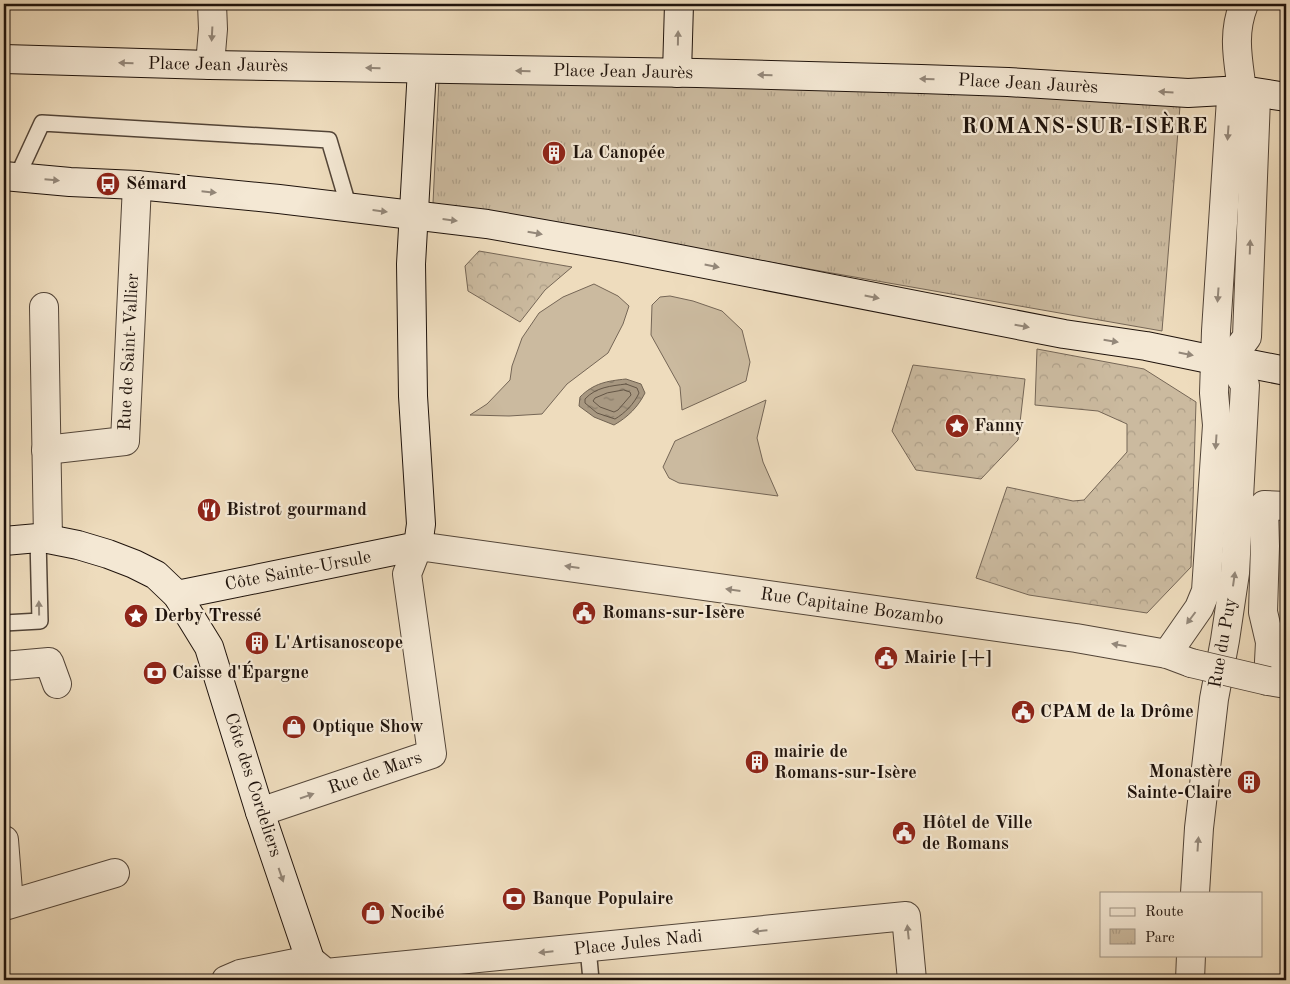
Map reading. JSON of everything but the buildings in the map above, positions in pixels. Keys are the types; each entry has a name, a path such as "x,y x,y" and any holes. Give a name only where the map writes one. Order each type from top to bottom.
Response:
{"street":[{"path":"210,65 213,29 212,4"},
{"path":"677,73 679,4"},
{"path":"1179,658 1189,620 1199,608 1206,591 1217,425 1214,393 1222,360 1231,99 1242,90 1236,41 1239,17 1244,4"},
{"name":"Place Jean Jaurès","path":"4,59 210,65 930,79 1188,93 1242,90 1286,97"},
{"name":"Rue de Mars","path":"260,812 432,754 407,574 418,546 421,524 413,396 411,264 412,215 422,69"},
{"path":"10,176 70,182 137,185 279,199 487,224 623,248 1064,334 1152,347 1286,371"},
{"name":"Rue de Saint-Vallier","path":"46,450 125,441 137,185"},
{"path":"43,539 46,450 44,307"},
{"name":"Rue du Puy","path":"1195,892 1199,828 1214,700 1235,573 1245,385 1222,360"},
{"path":"1275,505 1265,546 1263,612 1277,682"},
{"name":"Côte des Cordeliers","path":"4,541 43,539 78,545 134,564 156,575 178,595 209,647 260,812 314,970"},
{"name":"Côte Sainte-Ursule","path":"178,595 418,546"},
{"name":"Rue Capitaine Bozambo","path":"418,546 1076,638 1179,658 1277,682"},
{"path":"4,666 50,662 58,684"},
{"path":"4,840 6,905 115,873"},
{"name":"Place Jules Nadi","path":"314,970 326,973 906,916 912,980"},
{"path":"1190,980 1191,956"},
{"path":"226,980 240,974 314,970"}],"lane":[{"path":"10,176 42,123 329,140 350,208"},
{"path":"4,623 40,621 43,539"},
{"path":"588,948 591,980"}],"green space":[{"path":"439,79 920,89 1180,106 1162,331 433,203"},
{"path":"479,251 572,267 545,290 520,322 468,291 465,266"},
{"path":"594,284 618,296 629,306 623,324 608,353 567,384 542,414 509,416 470,415 487,404 510,380 512,366 522,338 539,313 563,297"},
{"path":"670,296 693,301 722,311 742,330 750,362 746,381 682,410 680,387 651,335 652,305 660,297"},
{"path":"1037,349 1144,369 1196,402 1191,567 1147,613 1029,595 976,578 1007,487 1073,501 1084,500 1127,452 1127,424 1098,411 1035,405"},
{"path":"913,365 1025,379 1018,440 981,479 916,470 892,431"},
{"path":"766,400 757,438 763,462 778,496 679,483 669,478 663,467 675,441"}],"water":[{"path":"626,379 641,384 645,393 632,411 614,425 594,417 579,406 580,397 590,389 607,382"}],"place":[{"name":"La Canopée","path":"554,153"},
{"name":"Sémard","path":"108,184"},
{"name":"Fanny","path":"957,426"},
{"name":"Bistrot gourmand","path":"209,510"},
{"name":"Romans-sur-Isère","path":"584,613"},
{"name":"Derby Tressé","path":"136,616"},
{"name":"L'Artisanoscope","path":"257,643"},
{"name":"Mairie [+]","path":"886,658"},
{"name":"Caisse d'Épargne","path":"155,673"},
{"name":"CPAM de la Drôme","path":"1023,712"},
{"name":"Optique Show","path":"294,727"},
{"name":"mairie de Romans-sur-Isère","path":"757,762"},
{"name":"Monastère Sainte-Claire","path":"1249,782"},
{"name":"Hôtel de Ville de Romans","path":"904,833"},
{"name":"Banque Populaire","path":"514,899"},
{"name":"Nocibé","path":"373,913"}],"district":[{"name":"ROMANS-SUR-ISÈRE","path":"1085,127"}]}
